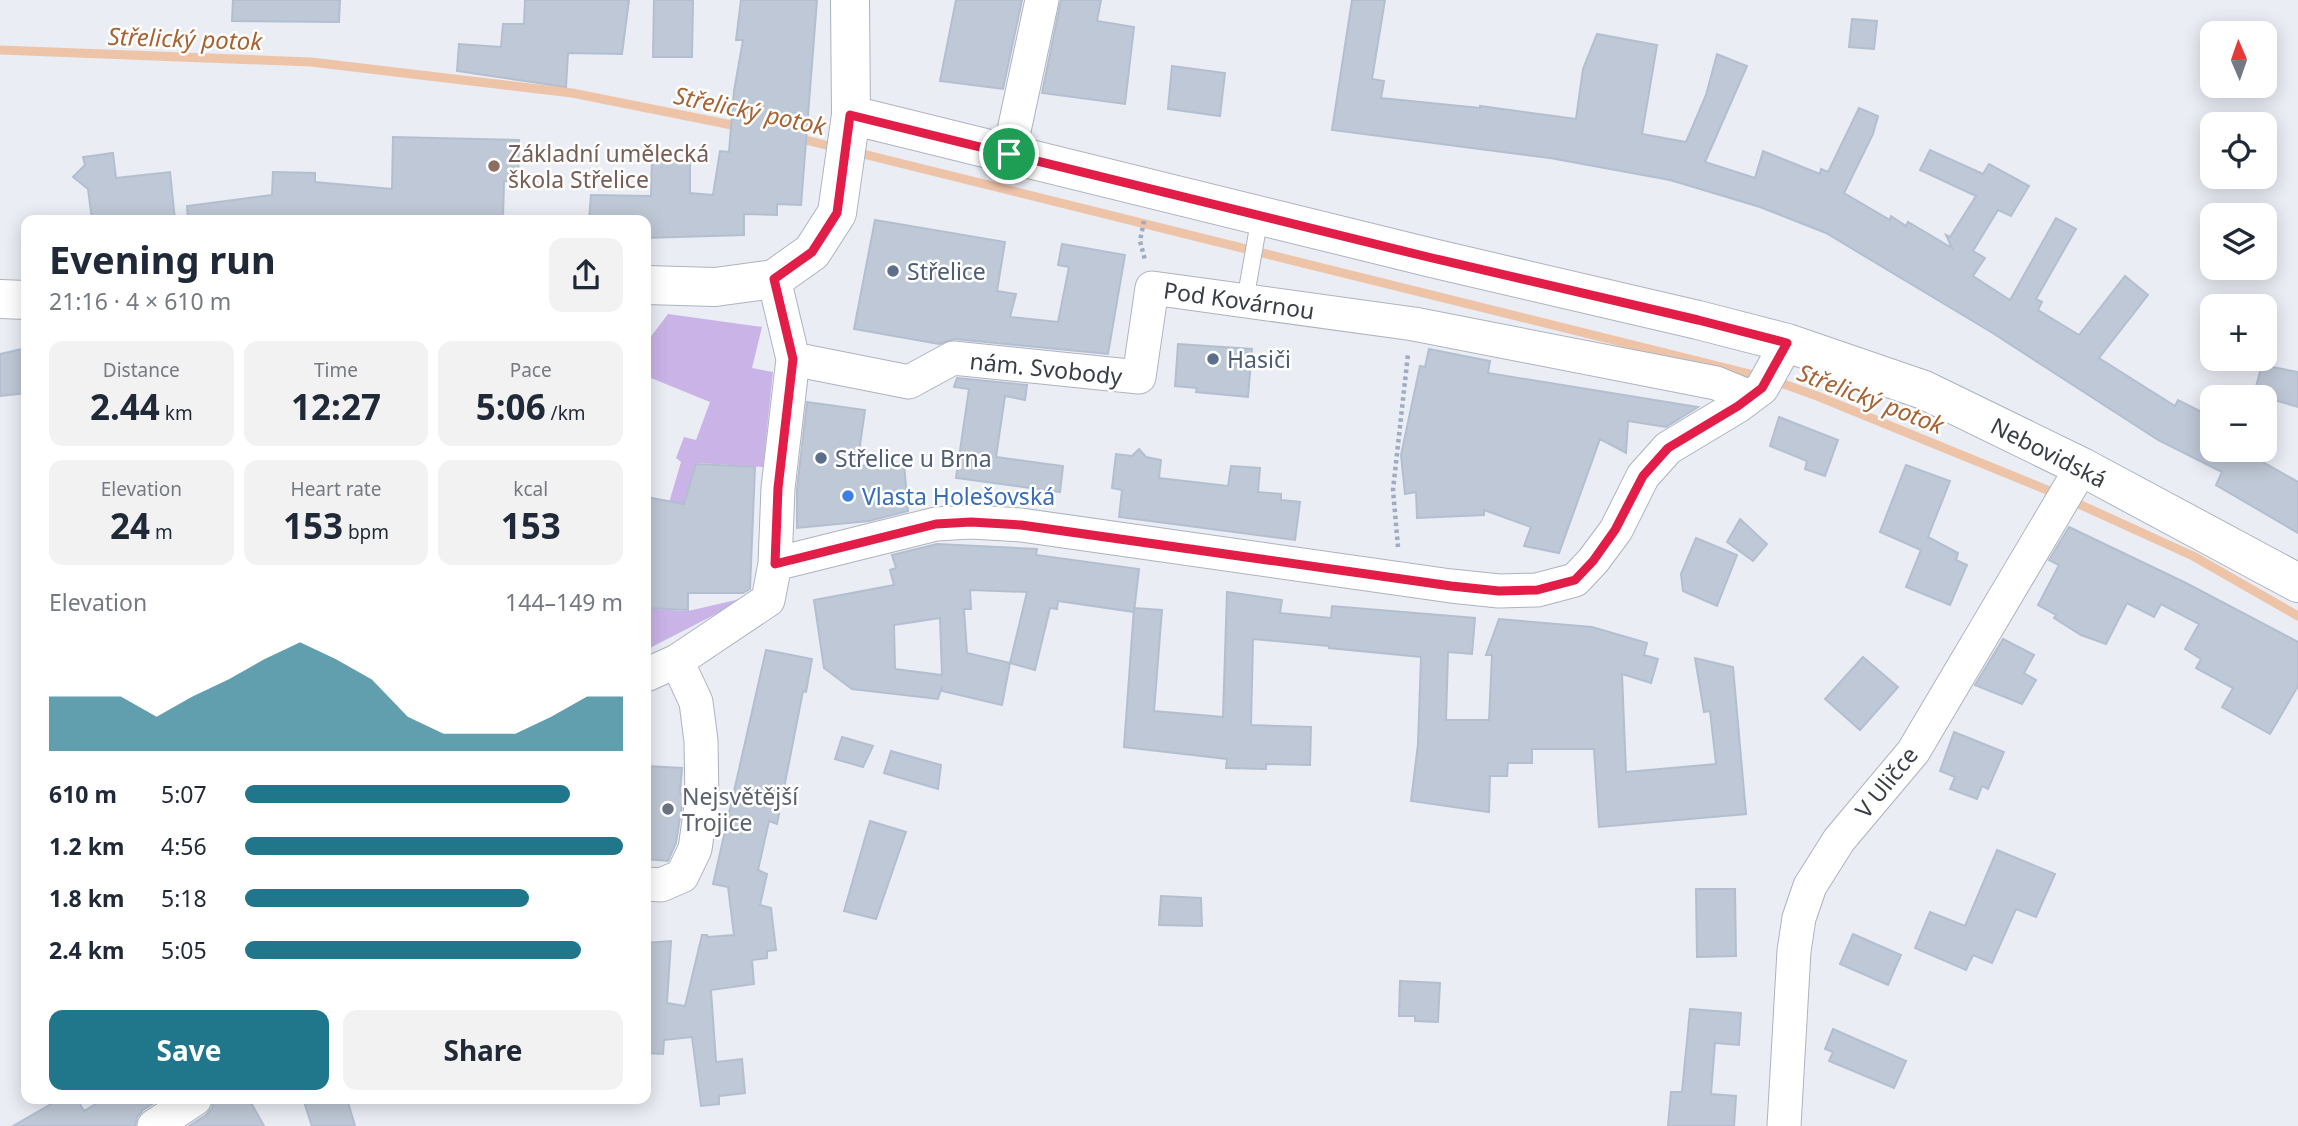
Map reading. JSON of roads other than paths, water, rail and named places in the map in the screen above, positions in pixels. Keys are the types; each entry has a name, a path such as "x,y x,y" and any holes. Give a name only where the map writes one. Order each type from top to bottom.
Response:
{"street":[{"path":"651,291 715,287 774,279 812,252 837,213 847,140 850,0"},
{"path":"1009,154 1042,0"},
{"name":"Nebovidská","path":"847,140 1009,154 1698,320 1769,374"},
{"path":"651,674 677,661 768,600 775,564 778,488 793,359 774,279"},
{"name":"Pod Kovárnou","path":"1139,377 1152,288 1246,289 1414,324"},
{"path":"0,299 21,300"},
{"name":"Nebovidská","path":"1414,324 1716,383 1769,374 1924,390 2082,467 2298,583"},
{"name":"nám. Svobody","path":"793,359 909,383 953,358 1139,377"},
{"path":"775,564 936,524 971,522 1021,525 1499,591 1537,590 1575,580 1593,561 1615,530 1643,476 1668,448 1769,374"},
{"name":"V Uličce","path":"1784,1126 1794,951 1799,918 1810,886 1839,841 1913,752 2082,467"},
{"path":"651,884 661,885 682,876 695,849 702,800 701,741 696,702 677,661"},
{"path":"154,1126 187,1104"}],"lane":[{"path":"1246,289 1260,216"}],"waterway":[{"name":"Střelický potok","path":"0,50 311,62 572,93 742,127"},
{"name":"Střelický potok","path":"797,138 838,148"},
{"name":"Střelický potok","path":"855,152 1762,377"},
{"name":"Střelický potok","path":"1775,381 2057,494"},
{"name":"Střelický potok","path":"2070,500 2193,556 2298,616"}],"place":[{"name":"Základní umělecká škola Střelice","path":"494,166"},
{"name":"Střelice","path":"893,271"},
{"name":"Hasiči","path":"1213,359"},
{"name":"Střelice u Brna","path":"821,458"},
{"name":"Vlasta Holešovská","path":"848,496"},
{"name":"Nejsvětější Trojice","path":"668,809"}]}
